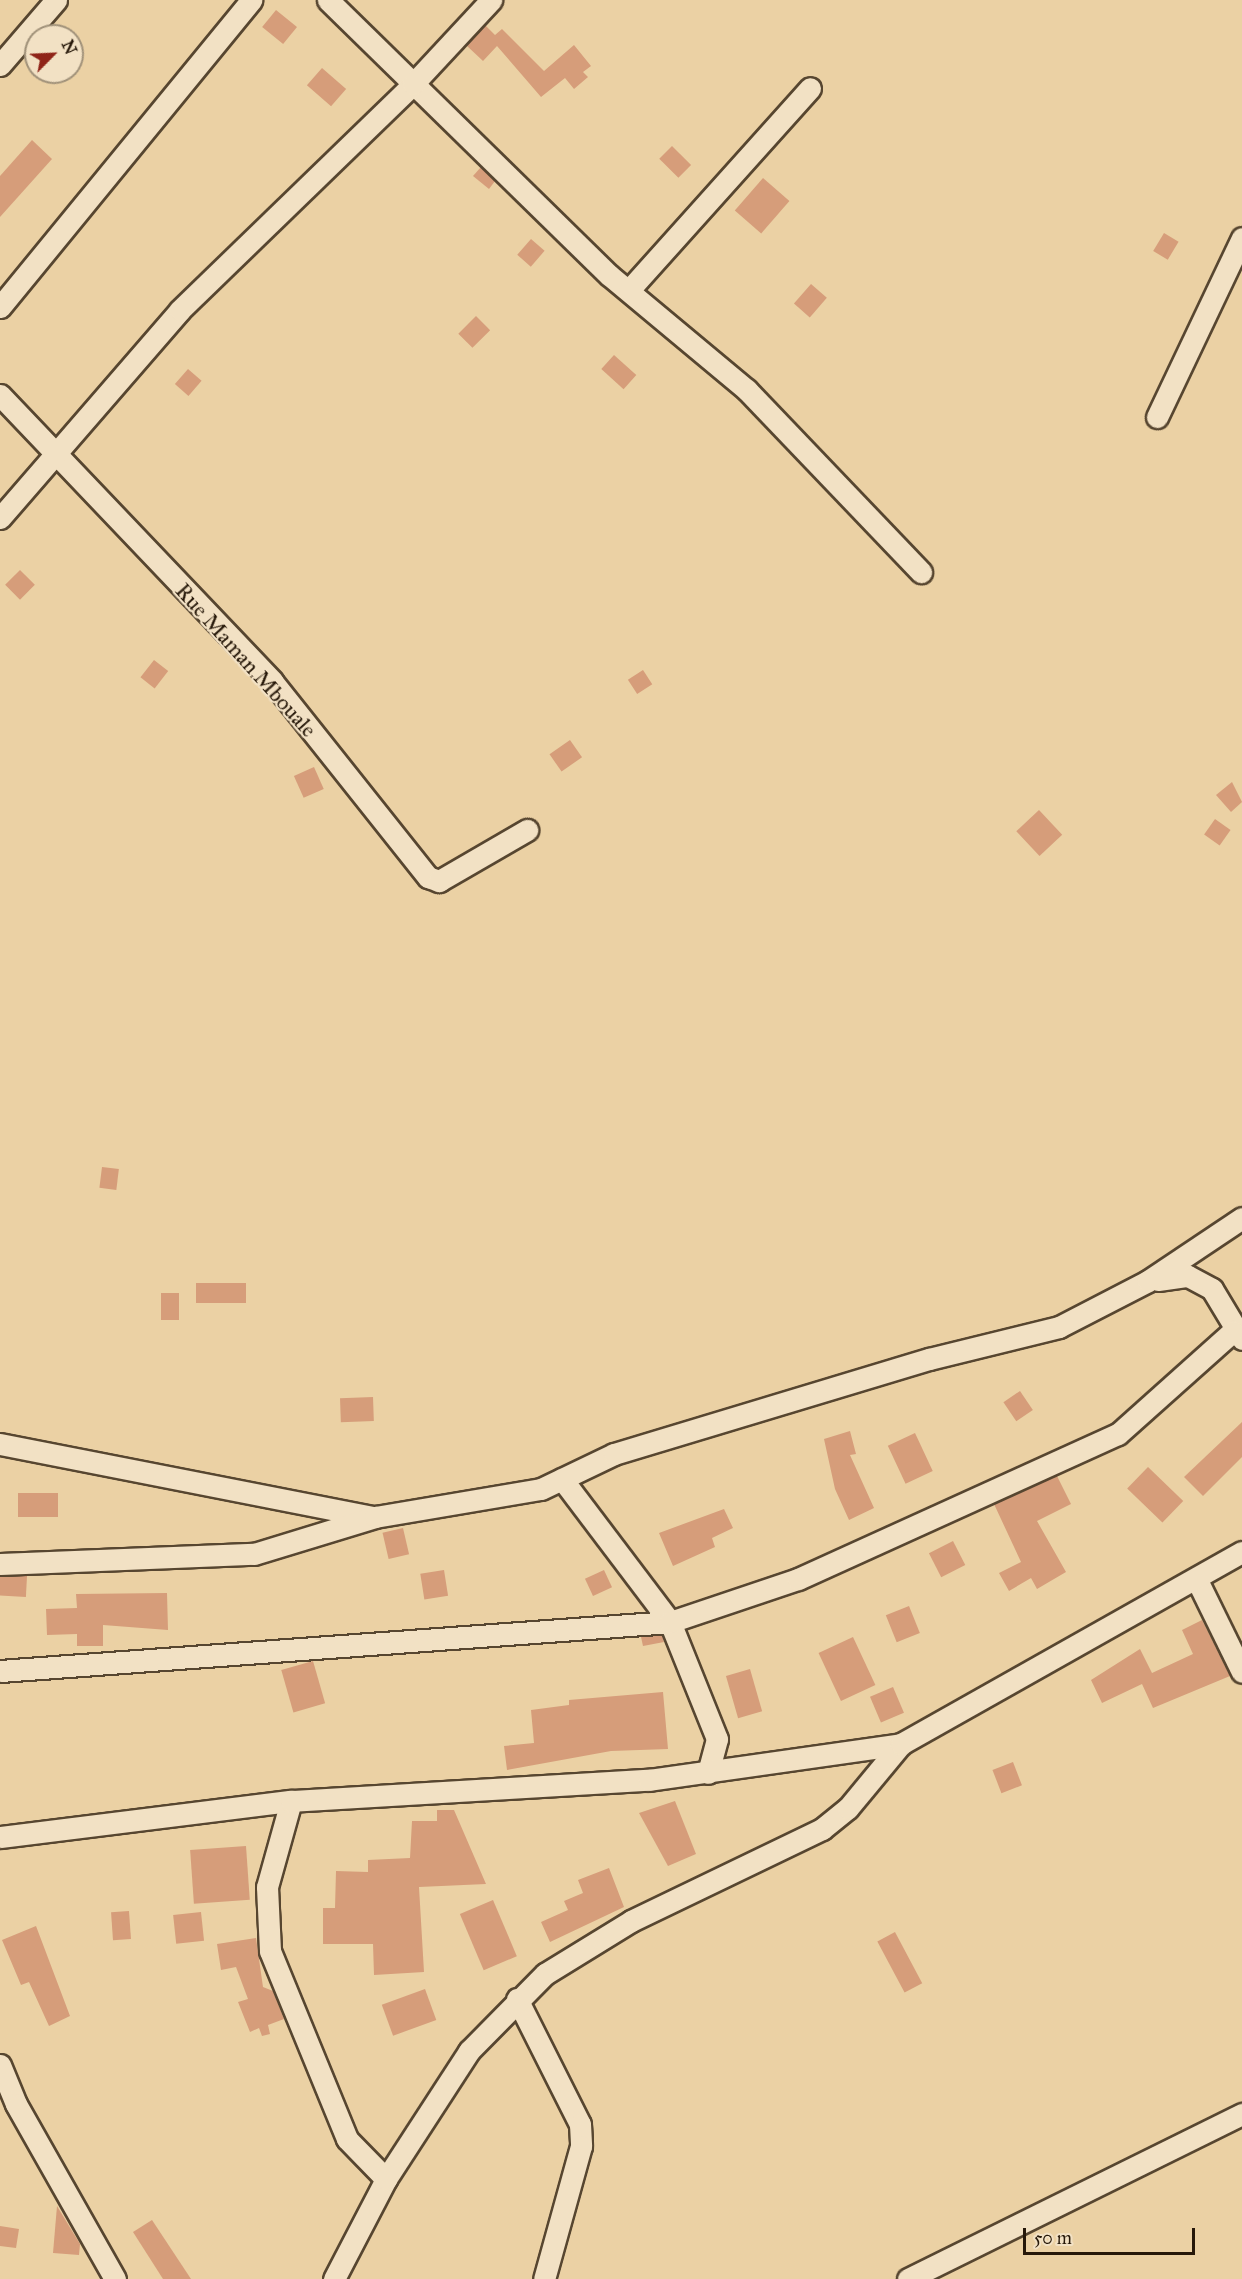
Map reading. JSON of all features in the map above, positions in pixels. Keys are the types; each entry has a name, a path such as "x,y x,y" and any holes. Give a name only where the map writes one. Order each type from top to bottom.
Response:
{"street":[{"path":"0,65 56,0"},
{"path":"0,307 251,0"},
{"path":"328,0 629,290 747,390 921,573"},
{"path":"0,518 180,310 413,84 491,0"},
{"path":"629,290 810,88"},
{"path":"1157,417 1242,238"},
{"name":"Rue Maman Mbouale","path":"0,395 272,681 428,877 439,881 527,830"},
{"path":"0,1564 254,1554 375,1517 541,1489 642,1445 929,1359 1059,1327 1148,1281 1242,1218"},
{"path":"0,1671 670,1622 798,1579 1118,1434 1238,1335 1212,1289 1188,1276 1148,1281"},
{"path":"0,1444 375,1517"},
{"path":"562,1479 670,1622 717,1739 708,1773"},
{"path":"0,1837 291,1801 708,1773 900,1744 1206,1575 1242,1552"},
{"path":"1206,1575 1242,1569"},
{"path":"1206,1575 1242,1671"},
{"path":"334,2279 386,2179 469,2051 518,1999 600,1939 822,1829 848,1808 900,1744"},
{"path":"291,1801 267,1887 270,1951 347,2139 386,2179"},
{"path":"518,1999 580,2124 581,2146 544,2279"},
{"path":"0,2065 8,2105 115,2279"},
{"path":"908,2279 1242,2114"}],"building":[{"path":"276,10 297,27 283,44 262,27"},
{"path":"485,25 495,35 502,29 544,71 574,45 591,66 583,72 588,77 574,89 565,78 541,97 497,46 483,61 466,45"},
{"path":"322,68 346,89 331,106 307,85"},
{"path":"32,140 52,159 0,217 0,176"},
{"path":"672,146 691,165 678,178 659,159"},
{"path":"481,167 495,181 489,189 473,176"},
{"path":"763,178 789,201 761,233 735,210"},
{"path":"1164,233 1179,242 1168,260 1153,251"},
{"path":"531,239 545,251 531,267 517,255"},
{"path":"811,284 827,298 810,317 794,304"},
{"path":"476,316 490,330 472,348 458,334"},
{"path":"614,355 636,375 624,389 601,369"},
{"path":"188,369 202,381 188,396 175,384"},
{"path":"20,570 35,585 20,600 5,585"},
{"path":"154,660 168,671 155,688 140,677"},
{"path":"643,670 652,684 637,694 628,680"},
{"path":"570,740 582,757 562,772 550,754"},
{"path":"314,767 324,789 304,798 294,776"},
{"path":"1232,782 1242,802 1231,812 1216,795"},
{"path":"1039,810 1062,835 1040,856 1016,831"},
{"path":"1215,819 1231,830 1220,845 1204,835"},
{"path":"102,1167 119,1169 116,1190 99,1188"},
{"path":"196,1283 246,1283 246,1303 196,1303"},
{"path":"161,1293 179,1293 179,1320 161,1320"},
{"path":"1020,1391 1033,1410 1016,1421 1003,1402"},
{"path":"373,1397 374,1421 341,1422 340,1398"},
{"path":"1242,1422 1242,1457 1203,1496 1184,1477"},
{"path":"850,1431 856,1454 850,1455 874,1508 849,1520 835,1489 824,1439"},
{"path":"915,1433 933,1471 906,1484 888,1446"},
{"path":"1148,1467 1183,1501 1162,1523 1127,1489"},
{"path":"1057,1476 1071,1504 1037,1521 1066,1572 1037,1589 1031,1578 1009,1591 999,1573 1021,1562 994,1504"},
{"path":"18,1493 58,1493 58,1517 18,1517"},
{"path":"724,1509 733,1528 712,1538 715,1547 673,1566 659,1533"},
{"path":"403,1528 409,1554 389,1559 383,1533"},
{"path":"953,1541 965,1565 941,1577 929,1553"},
{"path":"444,1570 448,1596 424,1599 420,1574"},
{"path":"604,1570 612,1587 593,1596 585,1579"},
{"path":"0,1575 27,1576 26,1597 0,1596"},
{"path":"167,1593 168,1630 103,1625 103,1646 77,1646 77,1634 47,1635 46,1609 77,1608 76,1594"},
{"path":"909,1606 920,1633 897,1642 886,1615"},
{"path":"1202,1620 1230,1676 1153,1708 1142,1684 1102,1703 1091,1680 1140,1649 1152,1673 1193,1654 1182,1630"},
{"path":"662,1635 664,1642 643,1646 641,1637"},
{"path":"853,1637 875,1685 841,1701 819,1653"},
{"path":"313,1661 325,1703 293,1712 281,1670"},
{"path":"750,1669 762,1711 738,1718 726,1676"},
{"path":"893,1687 904,1713 881,1723 870,1697"},
{"path":"663,1692 668,1749 611,1751 507,1770 504,1746 534,1743 531,1710 569,1705 569,1700"},
{"path":"1013,1762 1022,1785 1001,1793 992,1770"},
{"path":"675,1801 696,1854 668,1866 639,1813"},
{"path":"437,1810 454,1810 486,1884 419,1887 424,1972 374,1975 373,1944 323,1944 323,1908 335,1908 336,1871 368,1872 368,1860 410,1858 412,1821 437,1821"},
{"path":"246,1846 250,1900 194,1904 190,1850"},
{"path":"609,1868 624,1907 550,1942 541,1922 568,1910 564,1901 583,1893 578,1880"},
{"path":"493,1900 517,1956 484,1970 460,1914"},
{"path":"129,1911 131,1939 113,1940 111,1912"},
{"path":"201,1912 204,1941 176,1944 173,1915"},
{"path":"36,1926 70,2016 49,2026 29,1982 21,1985 2,1940"},
{"path":"895,1932 922,1983 905,1993 877,1941"},
{"path":"256,1938 263,1987 273,1991 284,2019 268,2025 270,2034 262,2036 259,2028 250,2032 238,2002 248,1999 236,1967 221,1970 217,1944"},
{"path":"425,1989 436,2020 393,2036 382,2005"},
{"path":"57,2206 80,2244 79,2255 53,2253"},
{"path":"152,2220 191,2279 163,2279 133,2232"},
{"path":"0,2226 19,2229 16,2248 0,2246"}]}
